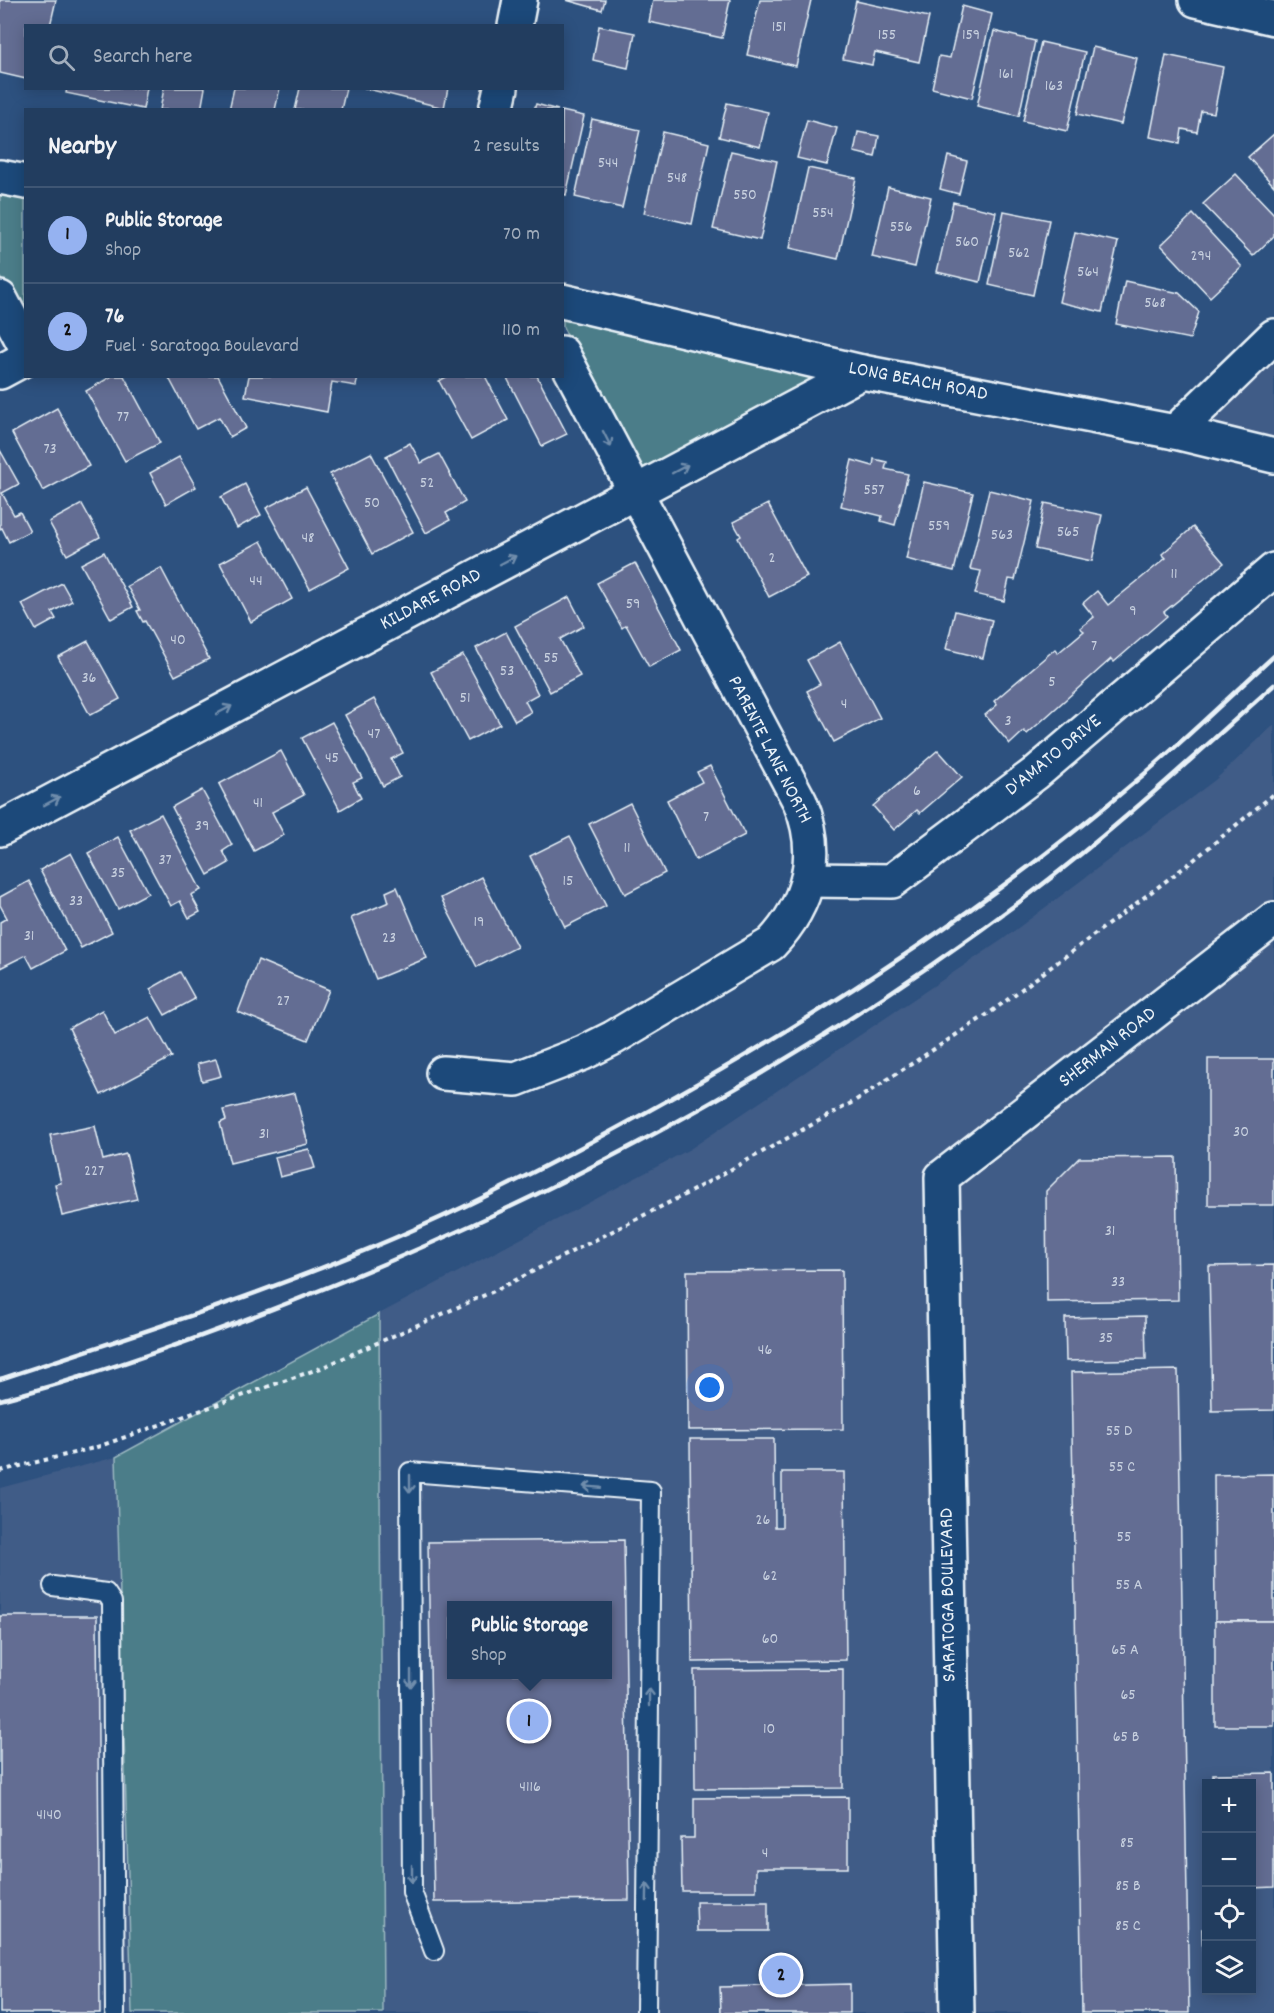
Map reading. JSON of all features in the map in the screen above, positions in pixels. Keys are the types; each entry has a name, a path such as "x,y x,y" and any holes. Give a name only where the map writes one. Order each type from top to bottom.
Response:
{"street":[{"path":"515,24 520,0"},
{"path":"1196,0 1274,18"},
{"path":"496,108 501,90"},
{"path":"0,177 24,182"},
{"path":"0,298 24,343"},
{"name":"LONG BEACH ROAD","path":"564,301 862,372 1175,432 1274,456"},
{"path":"1175,432 1274,336"},
{"name":"PARENTE LANE NORTH","path":"443,1073 516,1079 583,1053 613,1038 771,944 788,926 798,909 811,864 810,831 800,802 564,357"},
{"path":"0,372 24,359"},
{"name":"KILDARE ROAD","path":"0,829 862,372"},
{"name":"D'AMATO DRIVE","path":"808,880 892,881 1036,773 1274,570"},
{"name":"SHERMAN ROAD","path":"942,1177 1274,919"},
{"name":"SARATOGA BOULEVARD","path":"942,1177 957,2013"}],"lane":[{"path":"434,1951 412,1892 410,1472 651,1491 646,2013"},
{"path":"53,1586 106,1593 112,1602 115,2013"}],"path":[{"path":"0,1471 94,1448 321,1368 494,1291 688,1193 854,1102 991,1012 1190,863 1274,794"}],"shaded area":[{"path":"1274,333 1274,456 1171,433"},
{"path":"1274,725 1274,2013 383,2013 379,1314 690,1149 1002,940 1215,780"},
{"path":"116,1457 132,2013 0,2013 0,1488"}],"green space":[{"path":"0,189 24,194 24,325 0,277"},
{"path":"564,309 839,373 639,480 564,329"},
{"path":"379,1314 383,2013 132,2013 116,1457"}],"building":[{"path":"0,0 56,0 50,24 24,24 24,79 0,73"},
{"path":"566,0 605,0 602,10"},
{"path":"653,0 730,0 722,38 649,22"},
{"path":"760,0 811,0 796,66 747,55"},
{"path":"856,1 929,17 919,62 875,52 872,65 843,59"},
{"path":"962,6 992,14 972,98 932,88 939,56 950,58"},
{"path":"599,26 635,33 628,68 593,60"},
{"path":"994,31 1035,41 1019,116 977,106"},
{"path":"1041,42 1085,52 1067,131 1023,121"},
{"path":"1093,47 1137,58 1121,124 1077,114"},
{"path":"1166,55 1223,67 1214,113 1201,111 1197,132 1182,129 1180,143 1150,137"},
{"path":"67,90 147,90 143,108 66,93"},
{"path":"164,90 205,90 201,108 160,108"},
{"path":"234,90 280,90 275,108 229,108"},
{"path":"300,90 346,90 341,108 295,108"},
{"path":"372,90 448,90 444,108"},
{"path":"727,103 768,112 760,147 719,137"},
{"path":"536,104 551,108 535,108"},
{"path":"564,111 584,116 566,195 564,194"},
{"path":"592,119 640,130 622,208 575,197"},
{"path":"807,120 837,128 827,165 797,158"},
{"path":"663,132 709,143 692,224 644,213"},
{"path":"858,132 879,136 875,157 854,152"},
{"path":"1274,134 1274,186 1248,157"},
{"path":"731,151 777,161 760,240 713,229"},
{"path":"948,156 967,161 959,194 940,189"},
{"path":"808,168 856,178 838,259 790,248"},
{"path":"1236,174 1274,214 1274,236 1253,256 1203,204"},
{"path":"888,187 931,197 915,267 872,257"},
{"path":"953,202 996,212 980,282 937,272"},
{"path":"1004,211 1049,220 1033,295 989,285"},
{"path":"1193,214 1242,267 1210,297 1161,245"},
{"path":"1075,232 1118,242 1102,312 1059,302"},
{"path":"1125,281 1179,293 1199,312 1190,339 1116,324"},
{"path":"109,378 125,378 160,443 125,461 86,391"},
{"path":"169,378 219,378 246,428 230,437 219,417 196,429"},
{"path":"249,378 358,378 356,386 332,382 327,412 245,396"},
{"path":"444,378 486,378 508,420 471,440 439,381"},
{"path":"507,378 538,378 567,434 542,446"},
{"path":"57,408 89,466 43,491 12,433"},
{"path":"410,443 421,463 439,454 465,502 446,513 450,520 426,533 386,456"},
{"path":"0,450 19,484 2,493 14,515 20,512 30,531 9,542 2,528 0,529"},
{"path":"371,453 413,532 372,554 330,474"},
{"path":"179,457 196,487 166,504 150,473"},
{"path":"874,459 887,462 885,469 908,474 895,525 881,521 882,516 841,506 852,460 873,466"},
{"path":"924,482 973,493 954,571 906,559"},
{"path":"245,484 261,515 237,528 221,497"},
{"path":"306,487 349,568 310,589 266,508"},
{"path":"989,490 1034,501 1015,580 1009,579 1004,601 975,594 981,571 970,569"},
{"path":"1045,503 1102,515 1092,561 1035,549"},
{"path":"82,504 100,537 67,555 49,522"},
{"path":"768,504 807,577 769,597 738,538 741,536 733,522"},
{"path":"1193,527 1224,563 1164,612 1167,616 1114,662 1111,659 1027,734 1024,731 1010,744 985,715 997,705 994,701 1055,649 1058,653 1084,631 1080,628 1094,617 1083,603 1097,591 1108,605 1166,558 1162,554"},
{"path":"261,541 292,599 251,622 220,563"},
{"path":"104,552 133,607 111,619 81,564"},
{"path":"635,563 681,650 649,667 626,625 622,628 597,583"},
{"path":"161,568 209,659 175,676 145,621 143,622 137,611 140,610 127,586"},
{"path":"62,583 72,601 52,612 56,619 36,630 22,604"},
{"path":"569,597 584,626 560,639 580,676 550,692 515,626"},
{"path":"955,611 992,620 983,658 946,649"},
{"path":"506,632 538,694 525,701 531,712 515,721 476,648"},
{"path":"88,641 120,699 90,715 58,657"},
{"path":"840,642 880,718 834,742 807,691 820,684 807,660"},
{"path":"463,655 500,724 468,741 431,672"},
{"path":"374,699 403,753 391,759 400,777 383,786 345,715"},
{"path":"332,722 362,778 353,782 361,798 340,810 302,738"},
{"path":"938,750 962,777 920,813 917,810 894,830 873,806"},
{"path":"281,751 304,795 272,812 284,835 254,851 219,784"},
{"path":"710,766 745,835 696,860 667,800 702,782 697,772"},
{"path":"202,790 232,845 223,851 229,863 208,875 172,807"},
{"path":"630,803 665,873 625,894 589,824"},
{"path":"161,814 201,890 191,895 200,912 189,918 180,901 171,906 130,830"},
{"path":"570,836 606,906 565,927 530,856"},
{"path":"118,837 148,893 118,909 88,853"},
{"path":"71,853 112,932 81,948 40,870"},
{"path":"481,877 517,947 477,967 441,898"},
{"path":"29,881 65,951 33,968 26,955 0,968 0,922 7,918 0,905 0,897"},
{"path":"397,887 427,958 376,979 351,918 389,902 386,892"},
{"path":"258,960 329,990 308,1040 238,1012"},
{"path":"180,972 195,999 165,1015 150,989"},
{"path":"102,1010 115,1035 150,1017 172,1057 101,1095 69,1028"},
{"path":"216,1059 221,1076 202,1081 197,1064"},
{"path":"1208,1059 1274,1059 1274,1205 1208,1205"},
{"path":"295,1093 308,1144 230,1163 220,1123 226,1120 223,1110"},
{"path":"95,1126 103,1160 126,1154 137,1199 62,1216 55,1184 61,1183 50,1135"},
{"path":"309,1149 315,1168 280,1177 275,1157"},
{"path":"1176,1157 1178,1300 1047,1302 1046,1191 1079,1158"},
{"path":"1274,1265 1274,1410 1212,1411 1209,1266"},
{"path":"842,1270 843,1429 688,1430 687,1271"},
{"path":"1145,1316 1146,1359 1066,1361 1065,1318"},
{"path":"1178,1370 1189,2013 1082,2013 1071,1372"},
{"path":"690,1439 774,1439 775,1527 782,1527 782,1472 844,1472 846,1660 692,1662"},
{"path":"1274,1474 1274,1621 1215,1621 1214,1475"},
{"path":"624,1540 629,1900 434,1902 428,1542"},
{"path":"0,1616 97,1616 100,2013 0,2013"},
{"path":"1215,1621 1274,1621 1274,1726 1215,1726"},
{"path":"843,1669 843,1788 695,1789 694,1670"},
{"path":"1274,1773 1274,1887 1256,1888 1256,1779 1213,1779 1213,1774"},
{"path":"848,1797 848,1868 756,1868 756,1891 682,1891 681,1838 694,1838 694,1798"},
{"path":"696,1902 768,1902 768,1931 697,1931"},
{"path":"850,1984 850,2013 721,2013 720,1987"}],"railway":[{"path":"0,1379 185,1318 368,1249 486,1196 659,1105 827,1006 989,896 1066,838 1142,776 1274,656"},
{"path":"0,1400 73,1380 181,1343 386,1263 482,1220 671,1125 763,1073 852,1017 940,959 1026,897 1121,820 1274,685"}],"place":[{"name":"Public Storage","path":"529,1721"},
{"name":"76","path":"781,1975"}]}
